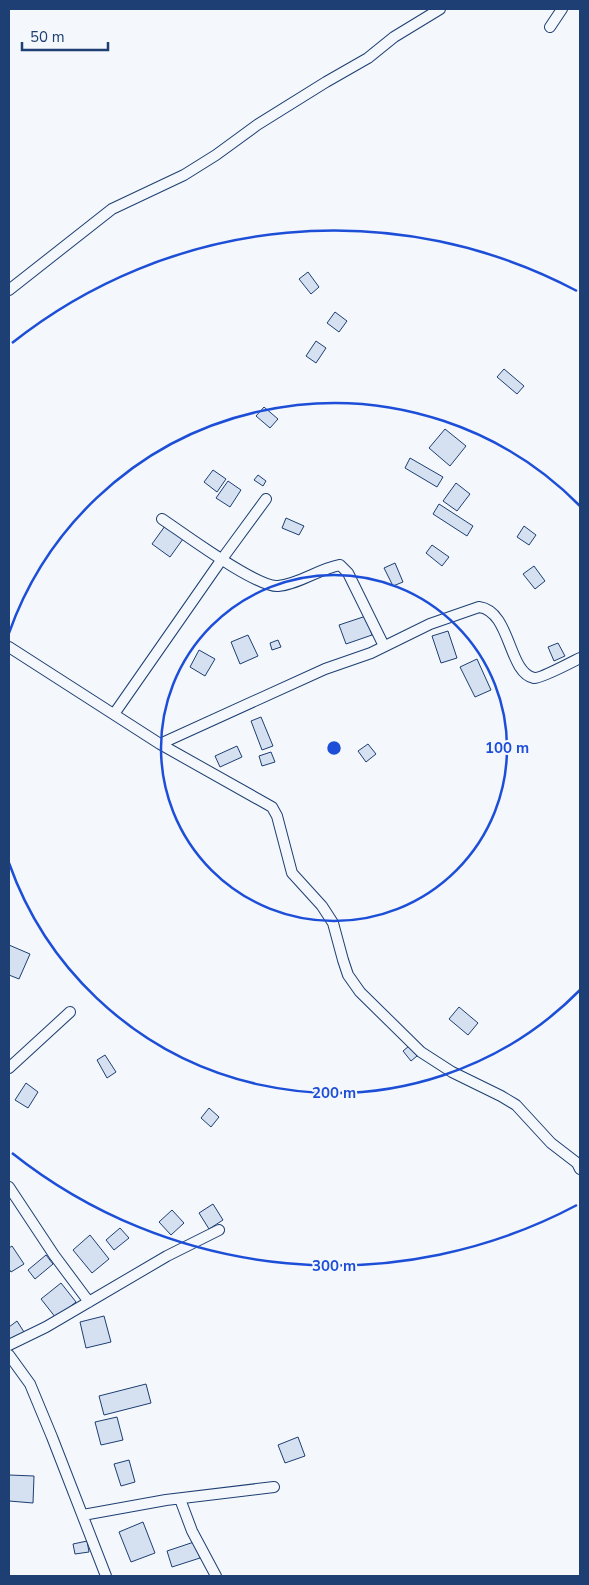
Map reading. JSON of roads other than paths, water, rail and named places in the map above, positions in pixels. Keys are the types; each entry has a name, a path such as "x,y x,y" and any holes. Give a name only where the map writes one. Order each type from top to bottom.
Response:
{"street":[{"path":"9,290 112,209 192,170 257,125 368,58 394,37 440,9"},
{"path":"550,26 562,9"},
{"path":"114,714 266,499"},
{"path":"162,518 245,574 275,586 292,584 340,565 348,573 384,646"},
{"path":"160,744 326,669 371,654 430,624 480,606 493,613 501,625 521,668 534,678 580,658"},
{"path":"9,647 160,744 272,807 277,816 292,873 322,906 333,923 348,975 360,992 421,1052 452,1072 516,1105 551,1143 577,1163 580,1169"},
{"path":"9,1068 70,1012"},
{"path":"9,1187 54,1255 89,1302"},
{"path":"9,1345 46,1327 167,1256 219,1230"},
{"path":"9,1355 30,1384 106,1576"},
{"path":"83,1515 137,1505 274,1487"},
{"path":"180,1499 192,1531 216,1576"}]}
